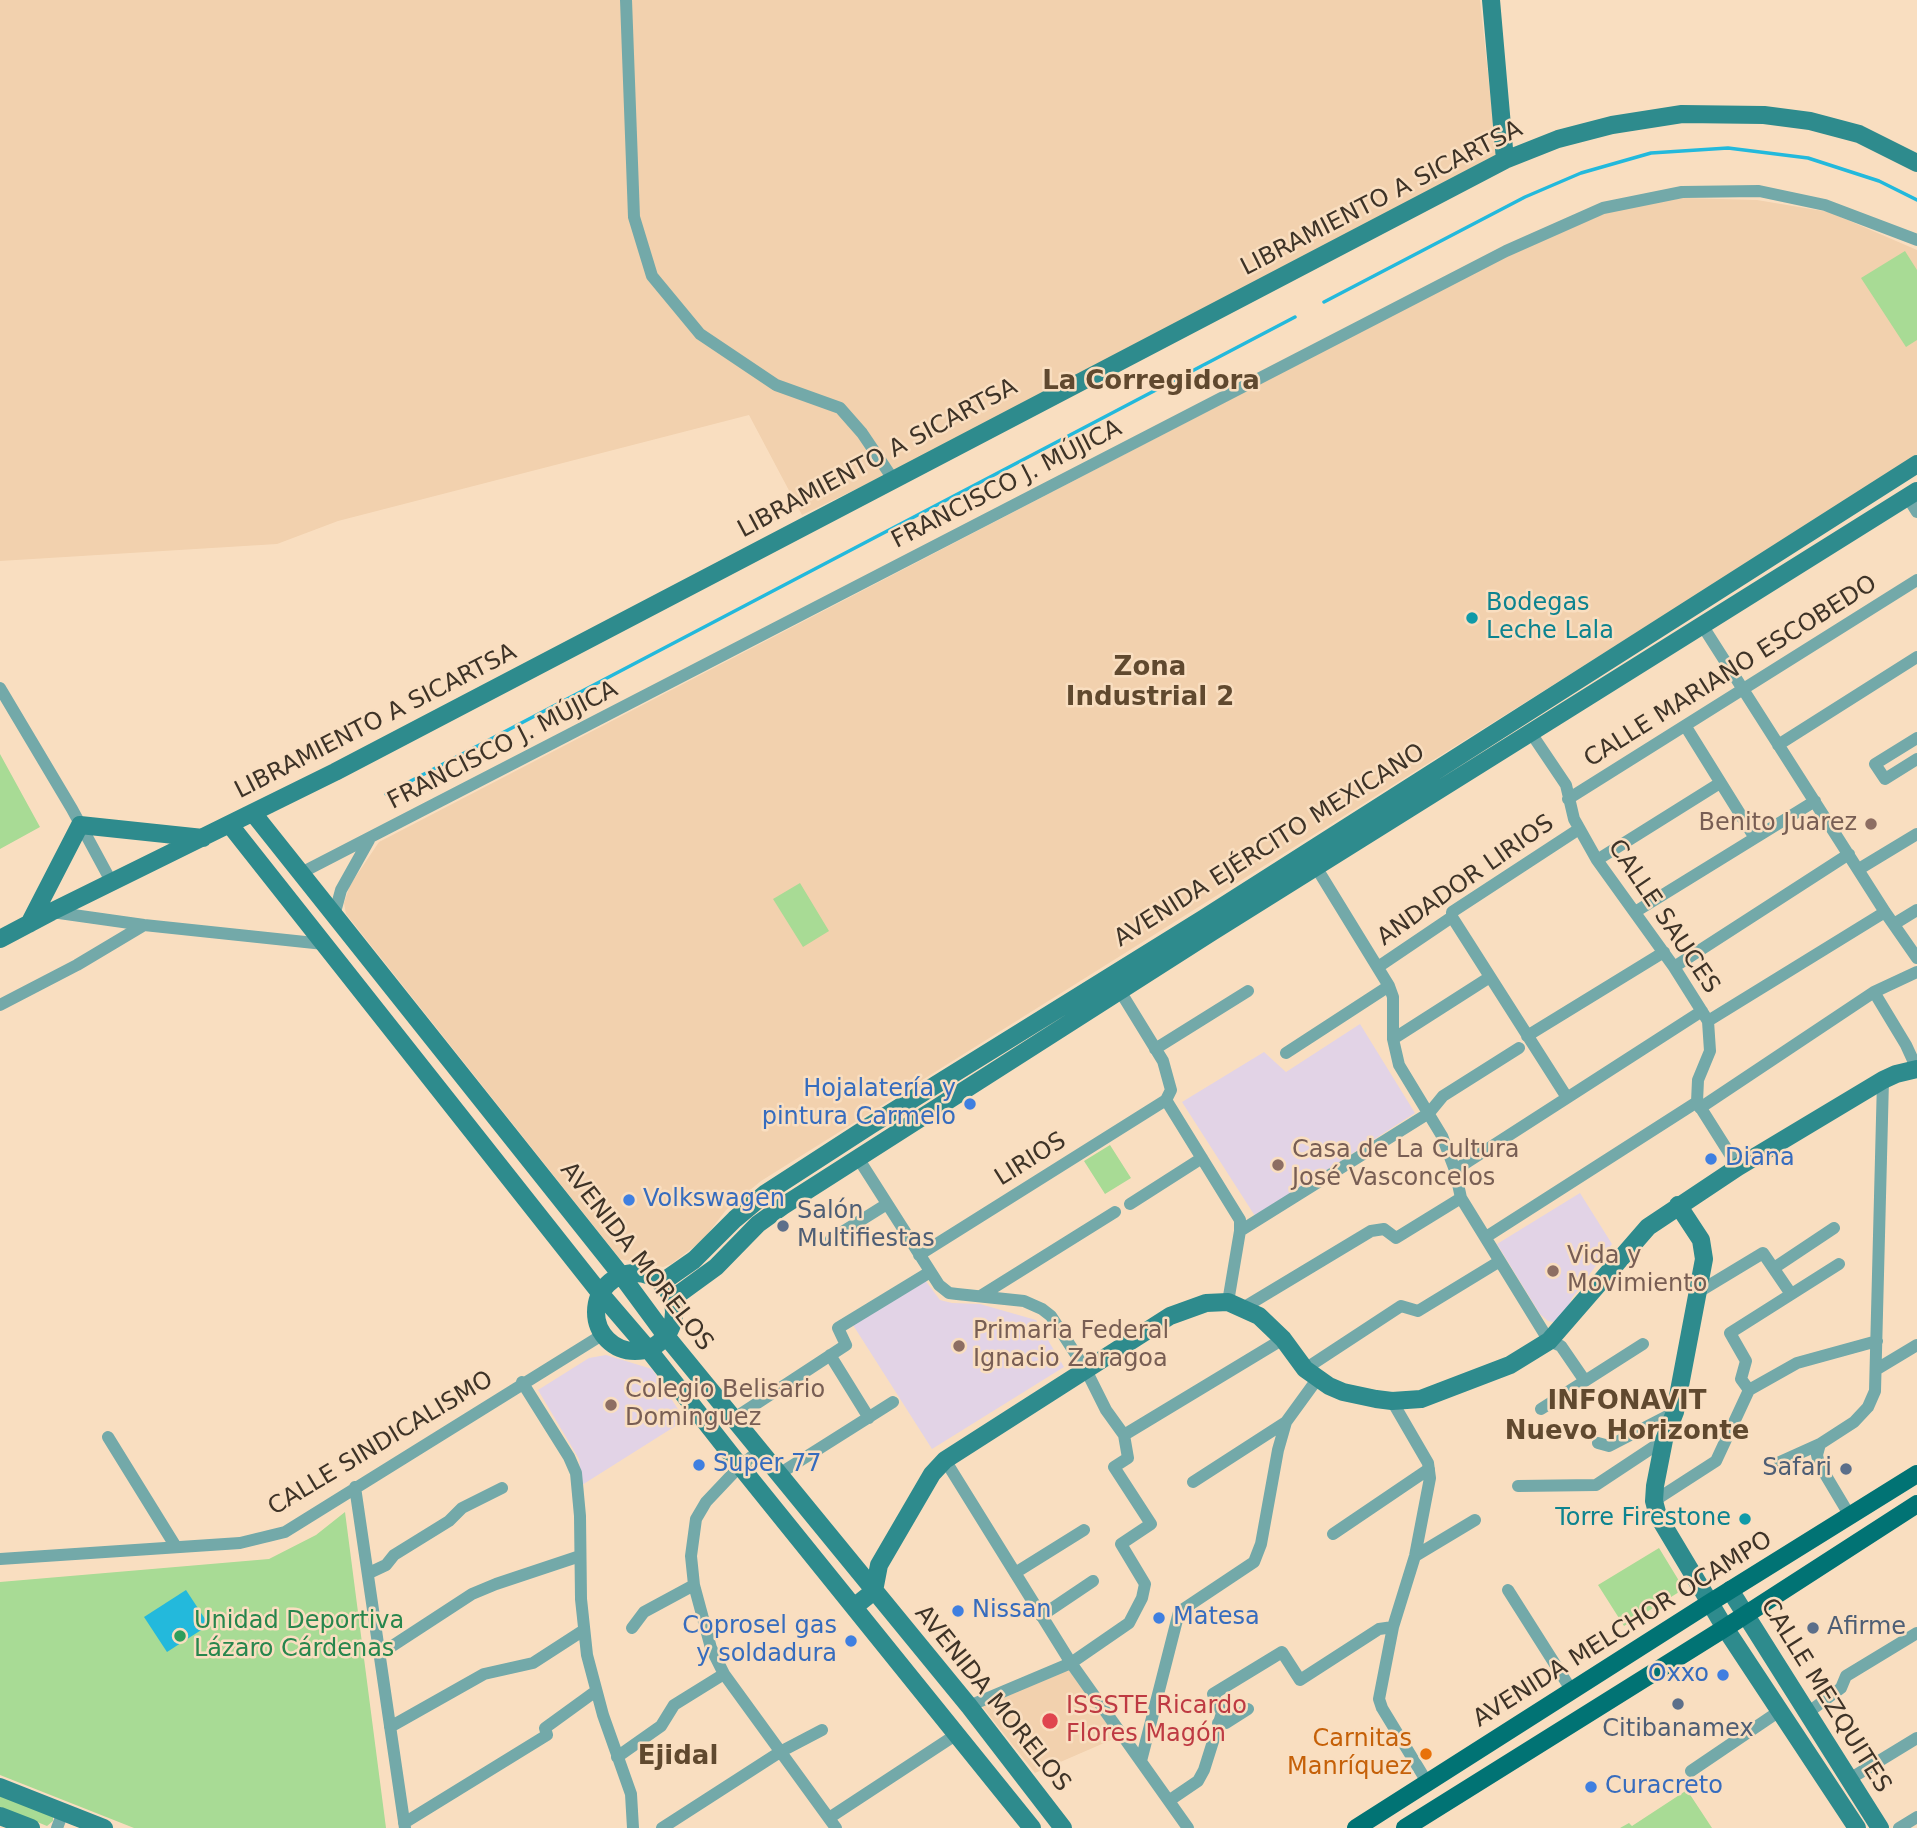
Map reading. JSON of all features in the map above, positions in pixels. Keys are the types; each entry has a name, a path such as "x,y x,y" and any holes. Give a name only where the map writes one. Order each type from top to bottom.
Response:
{"main road":[{"name":"AVENIDA MELCHOR OCAMPO","path":"1356,1828 1917,1474"},
{"name":"AVENIDA MELCHOR OCAMPO","path":"1405,1828 1725,1628 1917,1504"},
{"path":"1626,1656 1642,1680"}],"street":[{"path":"626,0 634,217 652,276 700,334 776,385 840,408 862,433 893,479"},
{"path":"1490,0 1506,160"},
{"name":"LIBRAMIENTO A SICARTSA","path":"0,939 347,765 1506,160 1558,139 1612,125 1682,114 1765,115 1810,121 1859,134 1917,163"},
{"name":"FRANCISCO J. MÚJICA","path":"299,874 1482,263 1603,208 1682,192 1759,191 1825,205 1917,240"},
{"name":"AVENIDA EJÉRCITO MEXICANO","path":"661,1283 694,1260 757,1200 792,1176 976,1059 1208,925 1316,867 1409,798 1620,653 1917,464"},
{"path":"1912,493 1917,512"},
{"name":"AVENIDA EJÉRCITO MEXICANO","path":"672,1299 716,1267 769,1216 1120,991 1208,925 1409,798 1531,733 1912,493"},
{"path":"1837,514 1849,532"},
{"name":"CALLE MARIANO ESCOBEDO","path":"1568,799 1917,580"},
{"path":"1702,625 1917,958"},
{"path":"1620,653 1632,669"},
{"path":"1779,745 1917,657"},
{"path":"0,688 112,883"},
{"path":"1686,727 1755,838"},
{"name":"CALLE SAUCES","path":"1531,733 1566,785 1579,829 1597,860 1664,952 1705,1016 1710,1051 1698,1080 1698,1105"},
{"path":"1917,738 1875,764 1885,779 1917,759"},
{"path":"1597,860 1720,783"},
{"path":"1635,912 1815,801"},
{"name":"AVENIDA MORELOS","path":"253,813 621,1275 666,1336 969,1706 1063,1828"},
{"path":"80,825 204,838"},
{"path":"29,923 80,825"},
{"name":"AVENIDA MORELOS","path":"230,825 600,1293 648,1349 1032,1828"},
{"name":"ANDADOR LIRIOS","path":"1378,967 1452,917 1452,912 1579,829"},
{"path":"1858,870 1917,834"},
{"name":"FRANCISCO J. MÚJICA","path":"334,916 341,890 369,839"},
{"path":"1674,967 1849,854"},
{"path":"1316,867 1390,986 1393,997 1393,1039 1399,1065 1442,1136 1455,1170 1461,1198 1549,1341 1561,1346 1585,1381"},
{"path":"1894,924 1917,910"},
{"path":"51,912 324,944"},
{"path":"1455,1170 1566,1096 1885,912"},
{"path":"1452,917 1566,1096"},
{"path":"0,1005 77,965 145,925"},
{"path":"1527,1035 1664,952"},
{"path":"1486,1237 1874,992 1917,972"},
{"path":"1393,1039 1490,977"},
{"path":"1286,1053 1390,986"},
{"path":"1120,991 1163,1061 1171,1090 1166,1100 1238,1215 1240,1231 1236,1305"},
{"path":"1155,1049 1248,991"},
{"path":"854,1607 874,1591 879,1564 932,1474 945,1460 1185,1309 1206,1303 1236,1305 1259,1316 1312,1373 1343,1392 1392,1401 1421,1399 1510,1365 1549,1341 1648,1227 1678,1205 1883,1080 1917,1069 1874,992"},
{"path":"405,1048 426,1032"},
{"path":"1240,1231 1429,1113 1443,1096 1519,1048"},
{"path":"976,1059 986,1076"},
{"path":"1780,1462 1820,1444 1854,1422 1868,1407 1875,1391 1883,1080"},
{"name":"LIRIOS","path":"919,1255 1166,1100"},
{"path":"1698,1105 1738,1167"},
{"path":"858,1158 939,1285 949,1293 1024,1301 1042,1309 1062,1331 1106,1410 1124,1435 1128,1458 1114,1468 1151,1524 1121,1544 1145,1584 1142,1598 1129,1623 1071,1663 969,1706"},
{"path":"1130,1204 1202,1158"},
{"path":"792,1176 803,1193"},
{"path":"1236,1305 1371,1231 1384,1229 1396,1238 1461,1198"},
{"path":"757,1200 769,1216"},
{"path":"831,1240 887,1204"},
{"path":"1654,1501 1664,1440 1675,1412 1700,1291 1704,1259 1701,1240 1678,1205"},
{"path":"982,1295 1115,1212"},
{"path":"1774,1268 1834,1228"},
{"path":"1700,1291 1763,1253 1791,1294"},
{"path":"1141,1761 1179,1612 1254,1562 1261,1545 1278,1450 1286,1422 1312,1373 1401,1306 1418,1311 1500,1261"},
{"path":"1749,1391 1741,1379 1746,1360 1730,1333 1839,1264"},
{"path":"733,1419 846,1345 838,1328 930,1272"},
{"path":"642,1274 661,1283 672,1299 674,1314 666,1336 648,1349 636,1352 611,1344 602,1335 595,1314 600,1293 621,1275 642,1274"},
{"name":"CALLE SINDICALISMO","path":"0,1559 240,1543 285,1532 602,1335"},
{"path":"1124,1435 1283,1339"},
{"path":"1654,1501 1716,1461 1749,1391 1797,1363 1877,1341"},
{"path":"1541,1409 1643,1344"},
{"path":"1877,1369 1917,1345"},
{"path":"830,1355 869,1418"},
{"path":"523,1382 576,1473 587,1655 596,1691 631,1794 633,1828"},
{"path":"1392,1401 1429,1469 1428,1489 1415,1556 1394,1627 1379,1699 1427,1782"},
{"path":"779,1474 893,1402"},
{"path":"1598,1443 1608,1446 1675,1412"},
{"path":"1193,1482 1286,1422"},
{"path":"108,1437 176,1547"},
{"path":"1518,1486 1596,1485 1664,1440"},
{"path":"1820,1444 1817,1455 1819,1464 1850,1516"},
{"path":"759,1451 740,1466 706,1502 696,1519 691,1556 694,1584 711,1648 724,1674 832,1823 957,1734"},
{"path":"945,1460 1071,1663 1188,1828"},
{"path":"1333,1534 1429,1469"},
{"path":"355,1487 405,1826 547,1735 545,1728 596,1691"},
{"path":"369,1573 386,1565 394,1555 449,1521 462,1508 502,1488"},
{"name":"CALLE MEZQUITES","path":"1654,1501 1663,1527 1725,1628 1857,1828"},
{"path":"1415,1556 1475,1520"},
{"path":"1014,1573 1084,1530"},
{"path":"380,1654 472,1594 580,1556"},
{"path":"1041,1616 1093,1581"},
{"path":"632,1628 644,1612 694,1584"},
{"path":"1508,1590 1572,1691"},
{"name":"CALLE MEZQUITES","path":"1730,1590 1880,1828"},
{"path":"1170,1800 1198,1781 1204,1770 1222,1713 1213,1694 1282,1652 1300,1680 1379,1629 1394,1627"},
{"path":"390,1727 484,1674 533,1663 584,1630"},
{"path":"1806,1714 1842,1688 1846,1676 1917,1633"},
{"path":"617,1757 662,1726 674,1705 724,1674"},
{"path":"1218,1723 1226,1723 1248,1709"},
{"path":"1690,1771 1781,1710"},
{"path":"662,1828 780,1752 822,1730"},
{"path":"1849,1780 1917,1738"},
{"path":"0,1787 60,1820 104,1828"},
{"path":"0,1816 31,1828"},
{"path":"1899,1828 1917,1817"}],"shaded area":[{"path":"0,0 1480,0 1497,157 915,461 802,515 749,415 338,521 277,544 0,561"},
{"path":"1682,198 1757,200 1829,212 1917,250 1917,457 761,1181 726,1210 703,1240 671,1264 663,1267 620,1259 346,914 344,903 350,885 379,842 1508,255 1605,211"},
{"name":"Casa de La Cultura José Vasconcelos","path":"1360,1024 1415,1113 1255,1216 1182,1102 1264,1052 1286,1072"},
{"name":"Vida y Movimiento","path":"1580,1193 1612,1244 1572,1298 1565,1315 1553,1322 1548,1321 1540,1314 1497,1244"},
{"name":"Primaria Federal Ignacio Zaragoa","path":"925,1280 940,1300 980,1304 1036,1320 1064,1367 932,1449 853,1325"},
{"name":"Colegio Belisario Dominguez","path":"606,1355 652,1369 685,1420 582,1485 579,1459 538,1390 589,1358"},
{"name":"ISSSTE Ricardo Flores Magón","path":"1068,1669 1118,1737 1035,1773 981,1705"}],"green space":[{"path":"1905,251 1917,270 1917,340 1906,347 1861,278"},
{"path":"0,754 40,827 0,849"},
{"path":"800,883 829,931 803,947 773,899"},
{"path":"1110,1145 1131,1178 1105,1194 1084,1161"},
{"name":"Unidad Deportiva Lázaro Cárdenas","path":"345,1512 386,1828 134,1828 0,1775 0,1582 269,1559 316,1535"},
{"path":"1659,1548 1684,1589 1624,1626 1598,1585"},
{"path":"1687,1790 1712,1828 1620,1828 1629,1823 1632,1826"},
{"path":"0,1794 53,1817 53,1821 47,1826 0,1807"}],"water":[{"path":"186,1590 209,1625 167,1652 144,1617"}],"waterway":[{"path":"1324,302 1525,197 1581,173 1651,153 1728,148 1808,158 1879,181 1917,200"},
{"path":"386,794 1295,317"}],"place":[{"name":"Bodegas Leche Lala","path":"1472,618"},
{"name":"Benito Juarez","path":"1871,824"},
{"name":"Hojalatería y pintura Carmelo","path":"970,1104"},
{"name":"Diana","path":"1711,1159"},
{"name":"Casa de La Cultura José Vasconcelos","path":"1278,1165"},
{"name":"Volkswagen","path":"629,1200"},
{"name":"Salón Multifiestas","path":"783,1226"},
{"name":"Vida y Movimiento","path":"1553,1271"},
{"name":"Primaria Federal Ignacio Zaragoa","path":"959,1346"},
{"name":"Colegio Belisario Dominguez","path":"611,1405"},
{"name":"Super 77","path":"699,1465"},
{"name":"Safari","path":"1846,1469"},
{"name":"Torre Firestone","path":"1745,1519"},
{"name":"Nissan","path":"958,1611"},
{"name":"Matesa","path":"1159,1618"},
{"name":"Afirme","path":"1813,1628"},
{"name":"Unidad Deportiva Lázaro Cárdenas","path":"180,1636"},
{"name":"Coprosel gas y soldadura","path":"851,1641"},
{"name":"Oxxo","path":"1723,1675"},
{"name":"Citibanamex","path":"1678,1704"},
{"name":"ISSSTE Ricardo Flores Magón","path":"1050,1721"},
{"name":"Carnitas Manríquez","path":"1426,1754"},
{"name":"Curacreto","path":"1591,1787"}],"district":[{"name":"La Corregidora","path":"1151,382"},
{"name":"Zona Industrial 2","path":"1150,683"},
{"name":"INFONAVIT Nuevo Horizonte","path":"1627,1417"},
{"name":"Ejidal","path":"678,1757"}]}
